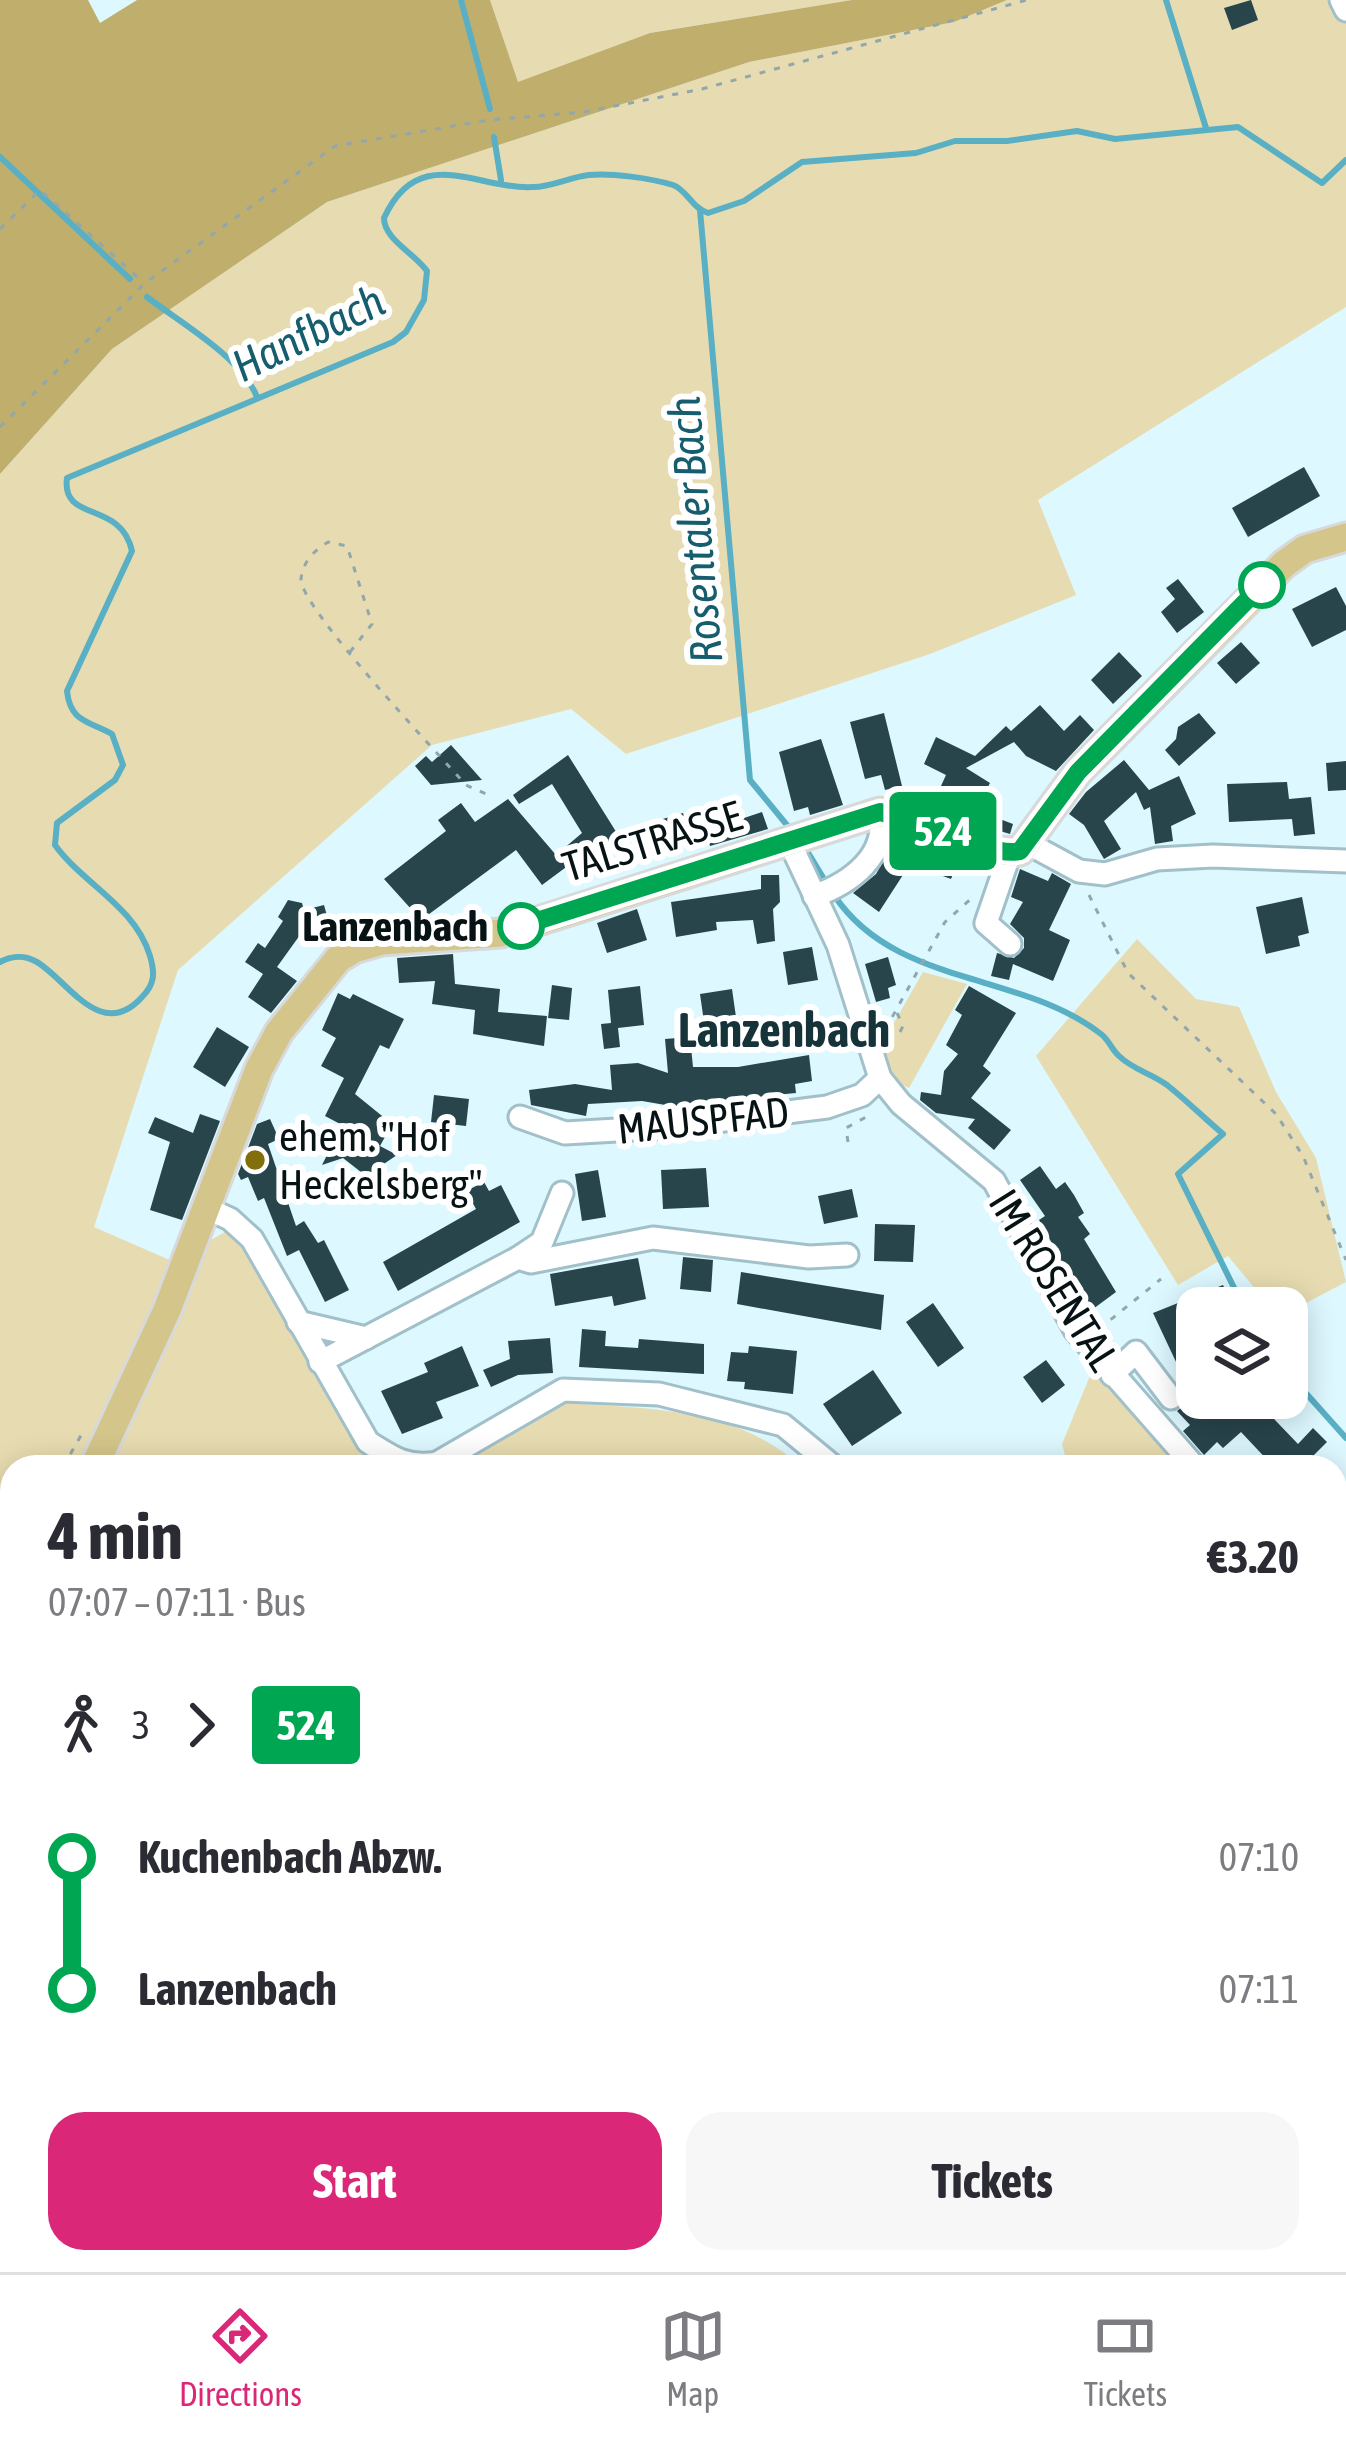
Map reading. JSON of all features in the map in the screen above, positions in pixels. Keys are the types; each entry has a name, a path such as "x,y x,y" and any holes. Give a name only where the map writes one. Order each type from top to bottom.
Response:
{"main road":[{"path":"880,812 923,822 991,852 1020,849 1078,772 1284,564 1305,549 1346,537"},
{"name":"TALSTRASSE","path":"99,1455 208,1209 259,1070 279,1032 338,959 382,941 501,933 880,812"}],"street":[{"path":"1341,0 1346,10"},
{"path":"825,892 878,849 884,838 880,812"},
{"name":"IM ROSENTAL","path":"790,843 825,892 880,1078 901,1103 994,1181 1084,1342 1184,1455"},
{"path":"1010,944 986,923 1020,849 1079,871 1105,874 1157,859 1346,861"},
{"name":"MAUSPFAD","path":"520,1117 565,1133 669,1127 827,1107 862,1095 880,1078"},
{"path":"320,1362 542,1242 562,1193"},
{"path":"208,1209 230,1219 252,1239 368,1442 392,1455"},
{"path":"518,1258 531,1262 653,1238 809,1257 848,1255"},
{"path":"298,1322 366,1338"},
{"path":"1112,1375 1136,1352 1171,1398"},
{"path":"451,1455 563,1390 659,1394 783,1425 819,1455"}],"path":[{"path":"0,427 145,283 335,146 488,120 584,112 702,89 1027,0"},
{"path":"0,229 40,190 145,283"},
{"path":"350,652 373,624 371,610 347,546 328,542 310,553 301,580 307,603 466,785 486,794"},
{"path":"1079,871 1128,973 1276,1114 1303,1156 1346,1260"},
{"path":"871,1056 945,922 970,895 991,905"},
{"path":"896,1011 903,1026 898,1036"},
{"path":"848,1142 846,1128 866,1117"},
{"path":"1084,1342 1161,1280"}],"shaded area":[{"path":"0,0 88,0 100,23 137,0 490,0 518,82 650,33 852,0 1007,0 954,22 749,62 327,202 112,349 0,474"},
{"path":"490,0 852,0 650,33 518,83"},
{"path":"1007,0 1346,0 1346,307 1038,500 1076,595 930,654 626,754 571,709 432,745 178,970 94,1227 172,1261 225,1232 243,1243 352,1440 368,1455 0,1455 0,474 112,349 327,202 749,62 954,22"},
{"path":"1137,939 1196,999 1239,1007 1276,1092 1316,1158 1346,1282 1308,1302 1308,1287 1254,1287 1228,1256 1178,1285 1036,1056"},
{"path":"923,972 967,984 909,1088 894,1081 879,1049"},
{"path":"1094,1366 1174,1455 1065,1455 1062,1444"},
{"path":"566,1403 661,1410 721,1422 786,1455 476,1455"}],"building":[{"path":"1251,0 1258,20 1232,30 1224,8"},
{"path":"1304,467 1320,496 1248,537 1232,508"},
{"path":"1178,579 1204,612 1177,633 1161,612 1175,599 1166,588"},
{"path":"1336,587 1346,606 1346,630 1312,647 1292,609"},
{"path":"1241,642 1260,663 1236,684 1217,663"},
{"path":"1119,652 1142,676 1113,704 1091,680"},
{"path":"1040,705 1064,731 1080,715 1094,730 1056,771 1026,756 1014,742 966,768 990,783 976,810 1013,824 1010,834 930,810 946,775 924,764 936,737 975,756 1006,726 1011,731"},
{"path":"884,713 902,786 885,790 881,775 865,779 850,722"},
{"path":"1199,713 1216,733 1179,766 1165,750 1176,739 1178,727"},
{"path":"821,739 843,805 810,815 808,807 794,811 779,752"},
{"path":"451,745 482,780 431,785 415,766 426,756 432,762"},
{"path":"568,755 620,838 579,870 573,862 542,885 516,850 421,920 384,879 446,831 438,820 461,803 475,822 508,799 556,855 582,833 552,784 519,804 513,795"},
{"path":"1124,760 1149,790 1179,776 1196,814 1171,826 1173,841 1155,844 1150,807 1144,810 1136,792 1104,821 1121,849 1104,859 1084,825 1069,814 1086,792"},
{"path":"1346,761 1346,790 1328,791 1326,763"},
{"path":"1287,782 1289,799 1311,797 1315,834 1294,836 1292,819 1229,822 1227,784"},
{"path":"737,809 741,819 762,812 768,829 710,846 708,839 665,852 656,821 683,813 687,825"},
{"path":"898,836 958,862 951,879 910,864 879,912 853,893 876,874"},
{"path":"1020,869 1048,881 1052,873 1071,884 1049,930 1070,940 1053,981 1013,964 1009,980 991,976 997,953 1014,958 1024,948 1024,938 1010,924 1023,902 1011,897"},
{"path":"761,875 779,875 780,902 773,909 775,941 757,944 753,920 716,922 717,930 676,937 671,902 761,889"},
{"path":"1302,897 1309,933 1298,936 1300,946 1266,954 1256,907"},
{"path":"288,900 302,903 304,910 324,905 329,923 300,935 277,967 297,981 271,1013 248,997 263,974 245,962 258,943 265,948 283,921 278,917"},
{"path":"637,909 647,940 607,953 597,923"},
{"path":"812,947 818,980 788,985 783,952"},
{"path":"453,954 455,984 500,989 498,1012 547,1016 544,1046 473,1034 475,1010 432,1004 435,981 399,983 397,958"},
{"path":"888,957 896,985 888,988 890,998 876,1002 865,964"},
{"path":"552,985 572,988 569,1020 548,1018"},
{"path":"640,986 644,1025 618,1028 620,1047 604,1049 601,1024 611,1023 608,990"},
{"path":"969,986 1016,1013 983,1066 991,1073 971,1098 1011,1130 994,1150 968,1128 975,1119 936,1113 920,1100 921,1092 941,1095 944,1071 958,1054 946,1045 962,1015 955,1010"},
{"path":"732,989 736,1017 704,1022 700,994"},
{"path":"338,993 350,999 353,994 404,1019 389,1049 380,1045 355,1094 392,1124 380,1146 397,1155 366,1176 343,1158 322,1165 342,1125 325,1116 344,1078 321,1066 336,1038 322,1030"},
{"path":"217,1027 249,1047 225,1087 193,1067"},
{"path":"690,1037 693,1067 738,1067 809,1055 812,1081 795,1084 796,1093 684,1104 683,1108 642,1101 588,1104 586,1116 531,1105 529,1090 575,1084 612,1090 610,1065 638,1063 668,1073 665,1039"},
{"path":"434,1095 469,1099 466,1126 431,1122"},
{"path":"200,1114 220,1121 182,1220 150,1210 170,1142 148,1133 155,1117 193,1133"},
{"path":"270,1119 279,1139 268,1144 296,1226 304,1221 318,1243 324,1240 349,1290 325,1302 299,1250 287,1256 264,1198 258,1201 248,1177 241,1180 238,1174 257,1124"},
{"path":"1040,1166 1056,1189 1065,1182 1074,1195 1084,1213 1078,1217 1090,1234 1084,1239 1116,1292 1093,1309 1050,1250 1054,1247 1039,1220 1045,1216 1020,1180"},
{"path":"706,1168 709,1207 663,1209 661,1170"},
{"path":"598,1170 606,1217 582,1221 575,1174"},
{"path":"484,1182 489,1191 501,1185 520,1222 398,1291 383,1262 476,1209 466,1191"},
{"path":"852,1189 858,1217 824,1224 818,1196"},
{"path":"875,1224 915,1225 913,1262 874,1261"},
{"path":"683,1257 713,1260 711,1292 680,1289"},
{"path":"638,1258 646,1299 614,1306 612,1296 555,1306 550,1274"},
{"path":"741,1272 884,1295 881,1330 737,1304"},
{"path":"933,1303 964,1348 938,1367 906,1322"},
{"path":"1176,1304 1176,1362 1153,1313"},
{"path":"582,1329 606,1331 605,1346 638,1348 639,1339 704,1344 704,1374 579,1367"},
{"path":"550,1338 553,1373 518,1375 491,1387 483,1370 510,1359 508,1341"},
{"path":"462,1346 479,1386 436,1402 443,1418 402,1434 381,1391 428,1372 424,1363"},
{"path":"749,1346 797,1351 793,1394 744,1389 745,1382 727,1381 731,1352 748,1353"},
{"path":"1046,1360 1065,1385 1042,1403 1023,1377"},
{"path":"873,1370 902,1413 852,1446 823,1404"},
{"path":"1184,1419 1274,1419 1298,1444 1313,1428 1327,1442 1314,1455 1263,1455 1241,1432 1223,1448 1217,1442 1204,1455 1183,1431 1190,1425"}],"waterway":[{"path":"461,0 490,109"},
{"path":"1166,0 1206,128"},
{"name":"Hanfbach","path":"0,962 18,957 35,961 84,1002 112,1013 127,1010 153,978 150,956 133,923 55,845 57,823 115,780 123,765 112,734 76,715 67,691 132,551 116,524 73,501 67,478 393,342 406,332 424,300 427,271 394,239 384,218 398,195 414,182 451,175 533,187 589,175 631,177 673,185 708,213 744,201 802,162 916,153 955,141 1007,141 1077,131 1115,139 1238,127 1322,183 1346,160"},
{"path":"494,137 501,180"},
{"path":"0,157 130,279"},
{"name":"Rosentaler Bach","path":"700,210 750,780 791,830"},
{"path":"147,297 224,354 257,397"},
{"name":"Rosentaler Bach","path":"807,851 827,884"},
{"name":"Rosentaler Bach","path":"834,895 860,925 890,947 1069,1014 1101,1034 1124,1061 1167,1085 1223,1134 1178,1174 1234,1287"},
{"name":"Rosentaler Bach","path":"1308,1395 1346,1438"}],"bus line":[{"name":"524","path":"521,926 880,812 923,822 991,852 1020,851 1078,772 1262,585"}],"place":[{"name":"Lanzenbach","path":"521,926"},
{"name":"ehem. \"Hof Heckelsberg\"","path":"255,1160"}],"district":[{"name":"Lanzenbach","path":"784,1030"}]}
